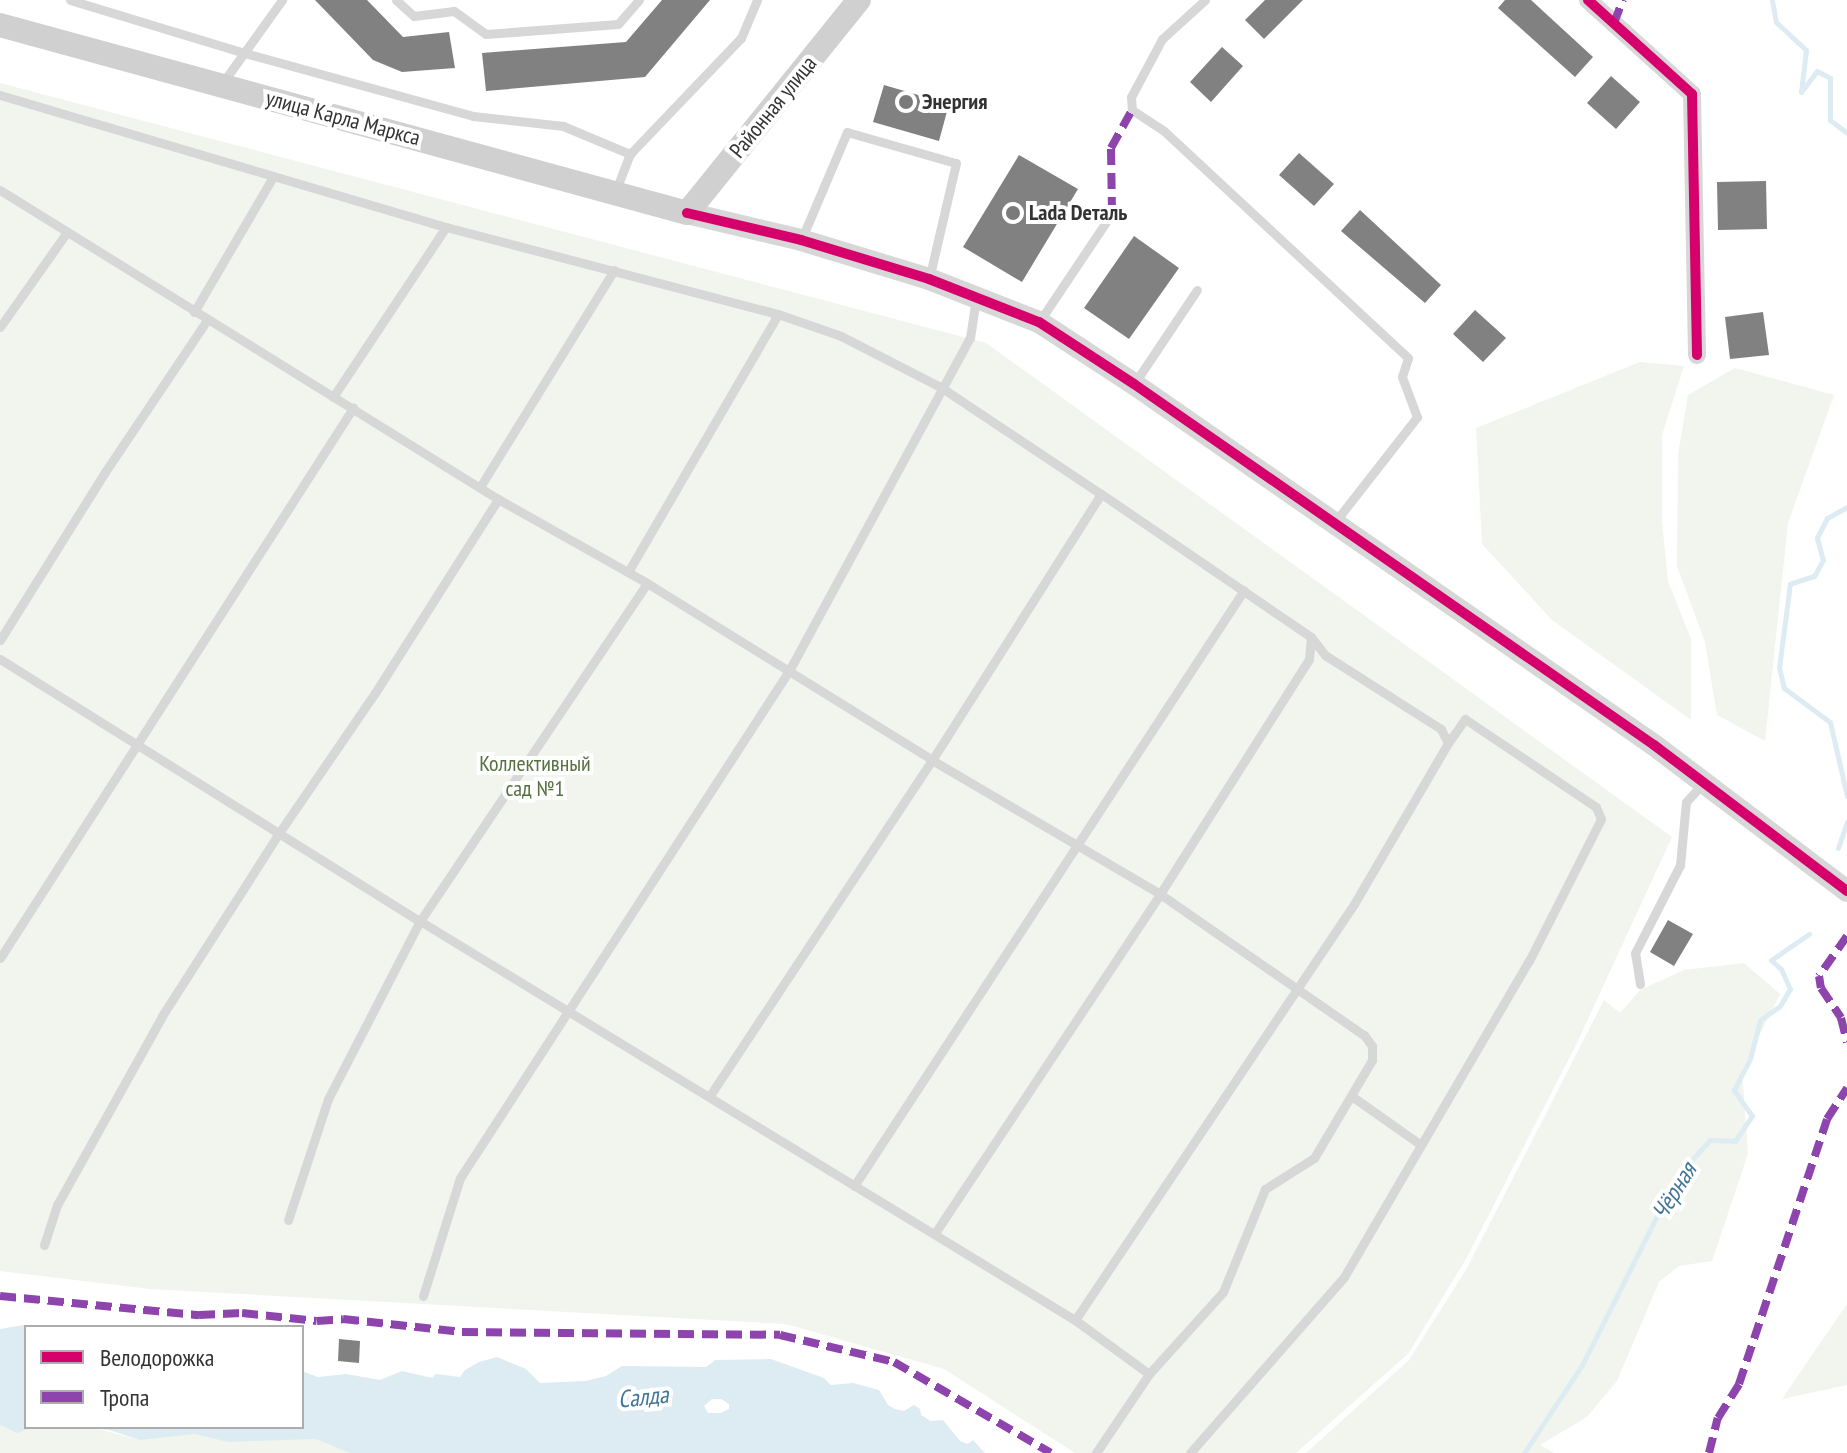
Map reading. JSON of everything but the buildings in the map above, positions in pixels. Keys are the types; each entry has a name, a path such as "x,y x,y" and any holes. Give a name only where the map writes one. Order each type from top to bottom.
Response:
{"main road":[{"name":"Районная улица","path":"687,213 859,0"},
{"name":"улица Карла Маркса","path":"0,25 687,213"}],"street":[{"path":"1588,0 1692,94 1697,355"},
{"path":"687,213 801,240 929,279 1039,322 1134,384 1704,782 1847,891"}],"lane":[{"path":"70,0 241,52 473,116 563,126 630,154"},
{"path":"221,85 241,52 282,0"},
{"path":"396,0 414,16 454,11 486,34 618,24 639,0"},
{"path":"615,192 630,154 741,38 757,0"},
{"path":"1205,0 1162,39 1131,97 1132,110 1164,131 1408,358 1402,377 1417,417 1334,524"},
{"path":"0,95 446,227 778,314 841,336 942,388 1101,494 1311,637 1325,655 1441,729 1448,743"},
{"path":"801,240 847,132 956,163 929,279"},
{"path":"194,312 273,177"},
{"path":"0,190 498,499 647,583 932,760 1160,894 1364,1035 1372,1046 1372,1060 1353,1097 1314,1158 1265,1189 1223,1292 1149,1374 1096,1453"},
{"path":"1039,322 1112,213"},
{"path":"333,397 446,227"},
{"path":"0,327 67,232"},
{"path":"480,487 614,270"},
{"path":"1134,384 1197,290"},
{"path":"423,1296 460,1178 790,669 970,338 976,298"},
{"path":"628,572 778,314"},
{"path":"0,640 105,472 207,320"},
{"path":"0,958 353,408"},
{"path":"710,1095 932,760 1101,494"},
{"path":"44,1245 57,1205 162,1016 279,833 375,693 498,499"},
{"path":"288,1220 328,1099 420,921 647,583"},
{"path":"854,1186 1244,590"},
{"path":"935,1233 1160,894 1309,659 1311,637"},
{"path":"0,659 420,921 569,1008 1075,1320 1149,1374"},
{"path":"1075,1320 1354,904 1465,719 1596,807 1601,819 1529,961 1344,1277 1190,1453"},
{"path":"1640,984 1635,953 1680,865 1686,802 1704,782"},
{"path":"1353,1097 1421,1145"}],"green space":[{"name":"Коллективный сад №1","path":"0,83 986,343 1672,837 1577,1043 1466,1259 1408,1354 1296,1453 1075,1453 944,1369 786,1324 150,1289 0,1271"},
{"path":"1640,362 1684,366 1662,435 1662,522 1668,581 1691,639 1691,720 1552,620 1482,544 1476,428"},
{"path":"1735,368 1834,395 1788,523 1765,741 1717,715 1705,642 1677,566 1678,455 1688,395"},
{"path":"1744,963 1780,994 1742,1070 1748,1154 1712,1261 1679,1266 1659,1282 1617,1381 1587,1417 1540,1445 1554,1453 1306,1453 1409,1360 1467,1268 1604,1000 1620,1013 1640,990 1684,970"},
{"path":"1847,1304 1847,1385 1782,1399"},
{"path":"0,1423 5,1428 98,1429 136,1439 196,1432 306,1437 324,1440 351,1453 0,1453"}],"water":[{"path":"24,1325 24,1429 28,1429 17,1433 0,1425 0,1329"},
{"name":"Салда","path":"497,1357 526,1369 540,1383 586,1381 606,1376 622,1366 706,1367 715,1360 771,1359 824,1378 831,1385 853,1383 879,1390 888,1405 895,1409 904,1411 914,1405 920,1409 921,1415 931,1421 943,1420 960,1441 968,1444 973,1440 985,1453 350,1453 316,1439 228,1442 195,1434 140,1440 100,1429 304,1429 304,1372 318,1377 346,1374 380,1380 402,1371 432,1378 436,1374 460,1377 465,1370","holes":["712,1399 721,1399 729,1404 729,1409 721,1413 708,1413 704,1406"]}],"waterway":[{"name":"Чёрная","path":"1772,0 1776,22 1806,50 1801,92 1817,71 1830,78 1830,120 1847,133"},
{"name":"Чёрная","path":"1847,507 1827,518 1817,538 1823,560 1814,576 1790,584 1779,667 1784,688 1830,722 1847,796"},
{"name":"Чёрная","path":"1838,848 1847,822"},
{"name":"Чёрная","path":"1524,1453 1582,1365 1677,1176 1710,1140 1735,1141 1752,1116 1734,1090 1750,1059 1760,1020 1780,1006 1790,989 1781,969 1771,960 1809,934"}],"marked path":[{"path":"1614,23 1623,0"},
{"path":"1112,213 1111,148 1132,110"},
{"path":"1847,936 1819,976 1821,988 1841,1018 1847,1042"},
{"path":"1709,1453 1718,1418 1739,1384 1827,1119 1847,1088"},
{"path":"0,1296 199,1315 242,1313 317,1321 343,1319 462,1332 780,1335 894,1362 1051,1453"}],"cycle path":[{"path":"1588,0 1692,94 1697,355"},
{"path":"687,213 801,240 929,279 1039,322 1134,384 1654,745 1847,891"}],"place":[{"name":"Энергия","path":"906,102"},
{"name":"Lada Dеталь","path":"1013,213"}]}
